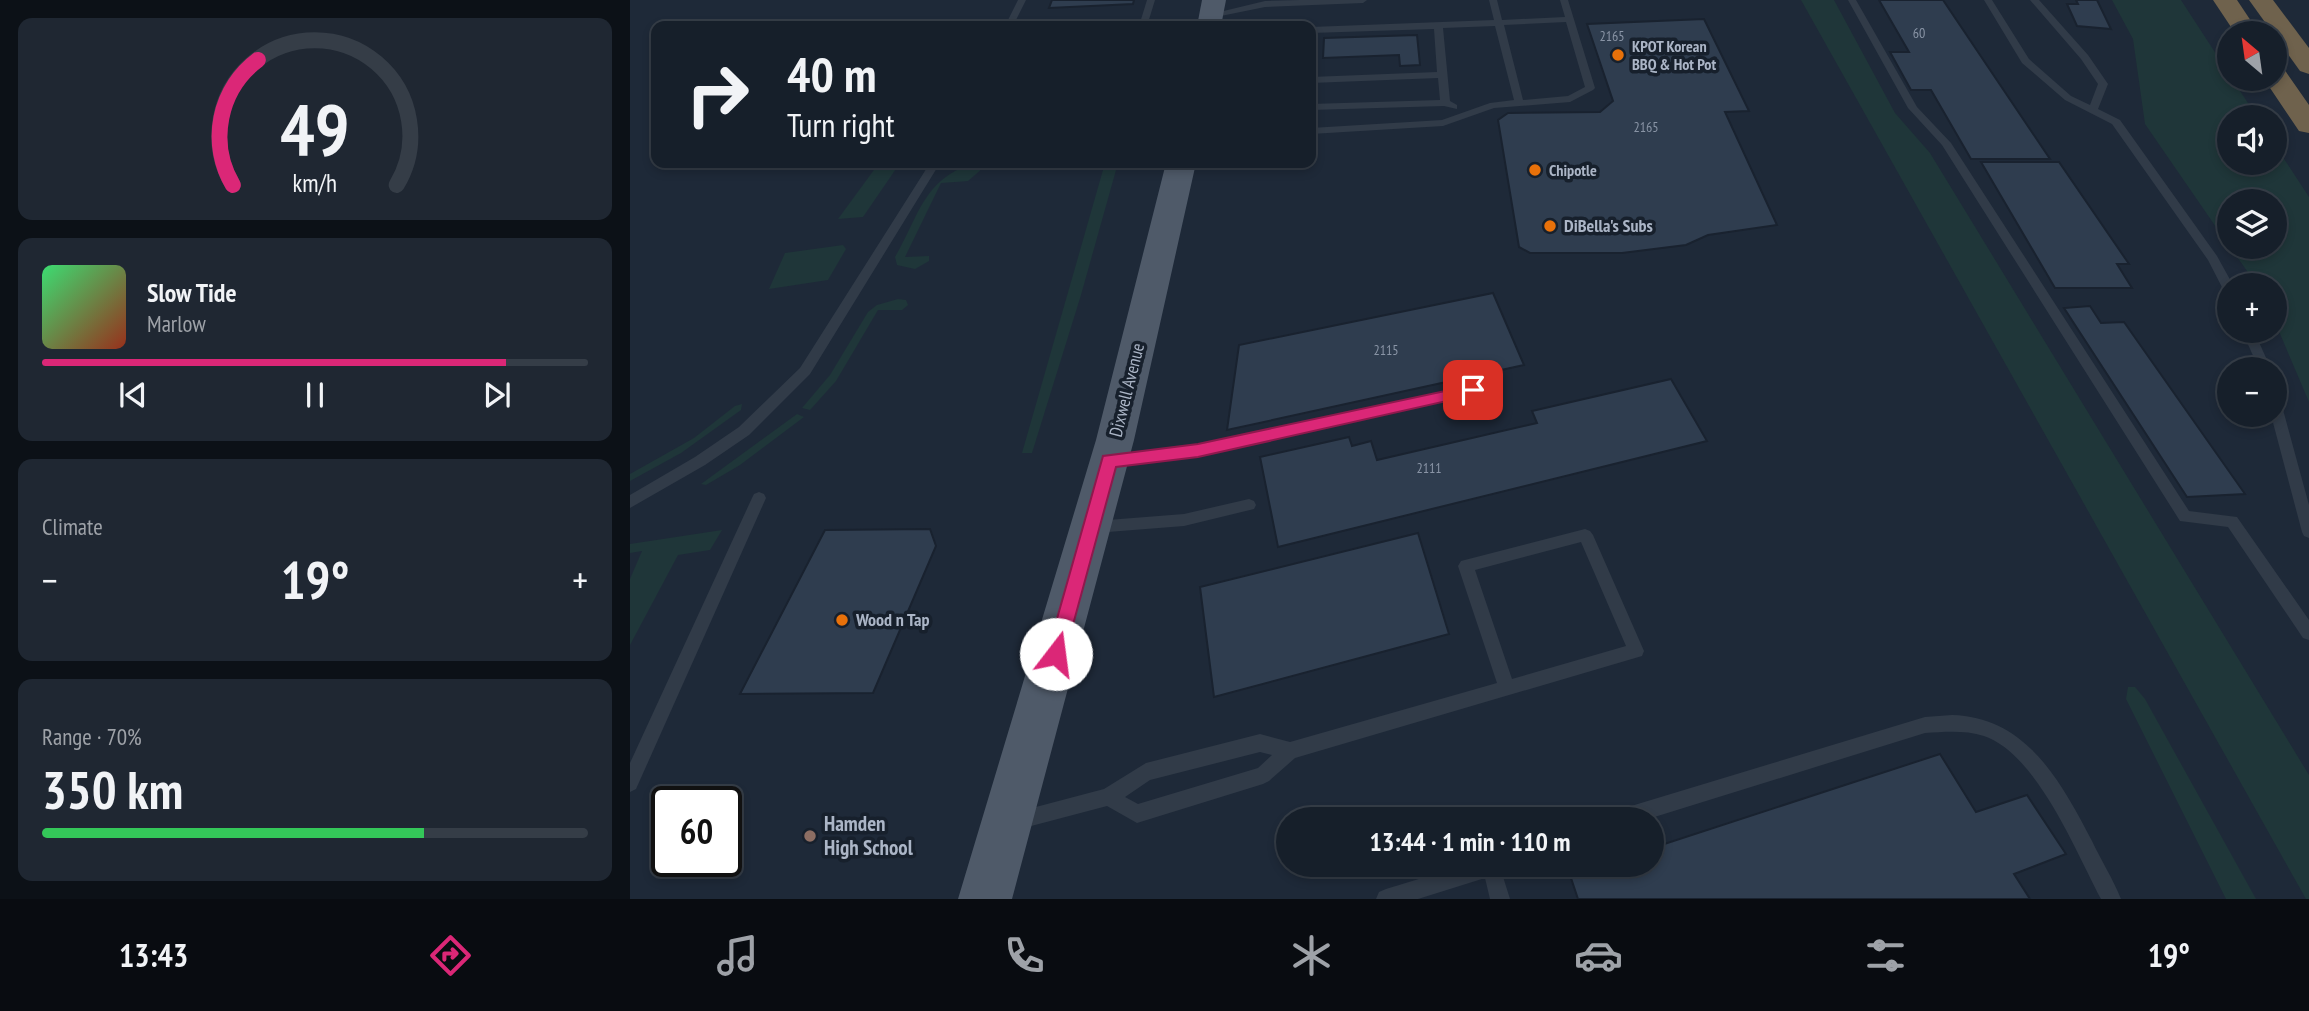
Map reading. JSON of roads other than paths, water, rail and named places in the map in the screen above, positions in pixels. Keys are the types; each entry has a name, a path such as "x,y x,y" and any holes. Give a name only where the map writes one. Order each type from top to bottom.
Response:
{"highway":[{"path":"2225,0 2239,21"},
{"path":"2261,0 2309,66"},
{"path":"2286,91 2309,125"}],"main road":[{"name":"Dixwell Avenue","path":"985,899 1109,461 1180,168"}],"lane":[{"path":"1012,21 1022,0"},
{"path":"1145,21 1151,0"},
{"path":"1211,14 1265,4 1363,0"},
{"path":"1493,0 1518,102"},
{"path":"1316,131 1443,123 1468,112 1518,102 1570,99 1590,88 1564,0"},
{"path":"1852,0 1913,108 1946,143 2185,517 2232,521 2309,633"},
{"path":"1988,0 2025,61 2068,98 2116,122 2213,258 2220,273"},
{"path":"2034,0 2085,57 2103,84 2093,110"},
{"path":"1316,30 1569,19"},
{"path":"1438,26 1444,103"},
{"path":"1316,80 1442,75"},
{"path":"1316,107 1444,103 1468,112"},
{"path":"630,502 700,461 744,431 805,371 932,168"},
{"path":"1109,461 1198,450 1473,390"},
{"path":"2281,427 2309,532"},
{"path":"630,783 759,498"},
{"path":"1091,528 1184,520 1249,505"},
{"path":"1108,797 1138,814 1263,775 1290,751 1636,651 1585,535 1466,566 1507,688"},
{"path":"1657,807 1926,725 1976,726 2008,740 2039,770 2111,899"},
{"path":"1007,823 1108,797 1146,772 1260,743 1290,751"},
{"path":"1385,899 1457,877"},
{"path":"1495,877 1500,899"}],"place":[{"name":"KPOT Korean BBQ & Hot Pot","path":"1618,55"},
{"name":"Chipotle","path":"1535,170"},
{"name":"DiBella's Subs","path":"1550,226"},
{"name":"Wood n Tap","path":"842,620"},
{"name":"Hamden High School","path":"810,836"}]}
